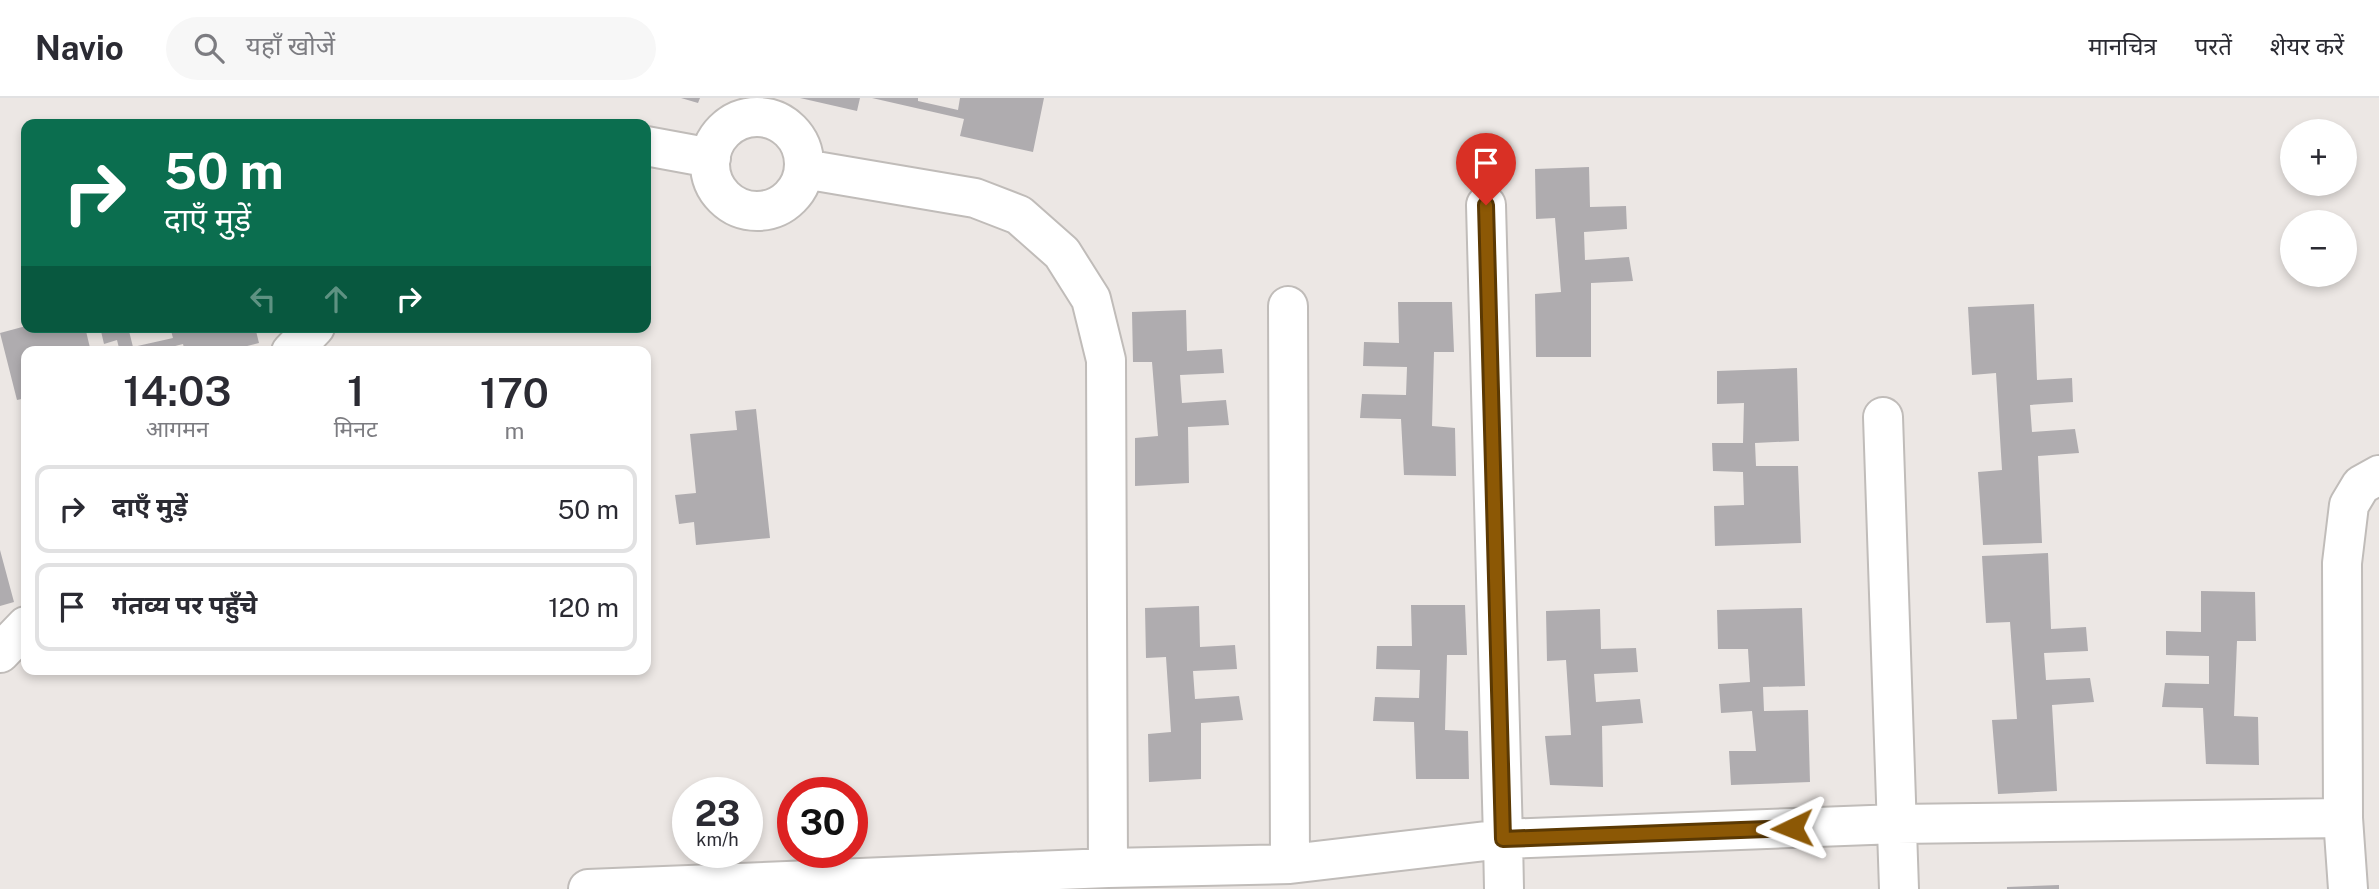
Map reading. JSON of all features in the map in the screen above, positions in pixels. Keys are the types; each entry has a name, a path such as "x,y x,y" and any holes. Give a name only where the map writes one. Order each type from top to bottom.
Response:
{"street":[{"path":"754,116 771,118 785,126 797,138 803,153 804,169 800,185 790,198 776,207 760,211 744,209 729,202 718,190 712,174 711,158 715,142 725,129 739,120 754,116"},
{"path":"651,147 711,158"},
{"path":"804,169 975,198 1019,215 1062,253 1091,299 1106,360 1108,868"},
{"path":"1486,205 1504,889"},
{"path":"1289,306 1290,864"},
{"path":"297,346 309,333"},
{"path":"1883,417 1899,889"},
{"path":"2348,889 2343,818 2342,563 2349,505 2361,485 2379,475"},
{"path":"0,653 21,631"},
{"path":"588,889 1108,868 1290,864 1503,839 1897,824 2343,818"}],"building":[{"path":"681,98 700,98 698,103"},
{"path":"800,98 860,98 857,111"},
{"path":"872,98 918,98 918,101 958,110 960,98 1044,98 1033,152 960,136 964,119"},
{"path":"1589,167 1590,207 1626,206 1627,229 1584,232 1585,260 1629,257 1633,281 1591,283 1591,357 1536,357 1535,294 1561,292 1555,218 1536,219 1535,169"},
{"path":"1398,302 1452,302 1454,352 1434,352 1432,426 1455,428 1456,476 1404,475 1401,419 1360,418 1362,394 1406,395 1407,367 1363,366 1364,342 1399,343"},
{"path":"2034,304 2037,380 2072,378 2073,402 2030,405 2032,432 2075,429 2079,453 2038,456 2042,543 1983,545 1978,472 2002,470 1996,373 1972,375 1968,307"},
{"path":"1186,310 1187,351 1222,349 1224,373 1180,375 1182,403 1226,400 1229,425 1188,427 1189,483 1135,486 1135,438 1158,436 1152,362 1133,362 1132,312"},
{"path":"21,327 21,333 86,333 90,346 21,346 21,399 17,400 0,333"},
{"path":"101,333 130,333 133,346 118,346 117,340 104,344"},
{"path":"172,333 256,333 259,343 247,346 137,346 173,338"},
{"path":"1797,368 1799,441 1755,443 1756,466 1798,466 1801,543 1715,546 1714,506 1744,505 1743,472 1713,471 1712,443 1743,443 1744,403 1717,404 1717,371"},
{"path":"756,409 770,538 696,545 694,522 679,524 675,495 696,493 690,434 737,430 735,411"},
{"path":"0,550 14,602 0,606"},
{"path":"2048,553 2051,629 2086,627 2088,651 2044,653 2046,680 2090,678 2094,702 2052,705 2057,791 1998,794 1992,720 2017,719 2010,622 1986,623 1982,556"},
{"path":"2201,591 2255,592 2256,641 2237,641 2234,716 2258,717 2259,765 2206,764 2203,708 2162,707 2165,683 2209,684 2209,656 2166,655 2166,631 2201,632"},
{"path":"1411,605 1465,605 1467,655 1447,655 1445,730 1468,731 1469,779 1416,779 1414,722 1373,721 1375,697 1419,698 1420,670 1376,669 1377,646 1412,646"},
{"path":"1199,606 1200,647 1235,645 1237,669 1193,671 1195,699 1239,696 1243,720 1201,723 1201,779 1149,782 1148,734 1171,732 1166,657 1146,658 1145,608"},
{"path":"1802,608 1805,686 1763,687 1764,711 1808,710 1810,782 1731,785 1729,751 1756,751 1752,711 1721,713 1719,684 1750,682 1748,649 1718,649 1717,610"},
{"path":"1600,609 1601,649 1636,648 1638,672 1594,674 1596,702 1640,699 1643,723 1602,726 1603,787 1550,785 1545,736 1571,735 1566,660 1547,661 1546,611"},
{"path":"2059,885 2059,889 2007,889 2007,887"}],"route":[{"path":"1486,205 1503,839 1792,828"}]}
